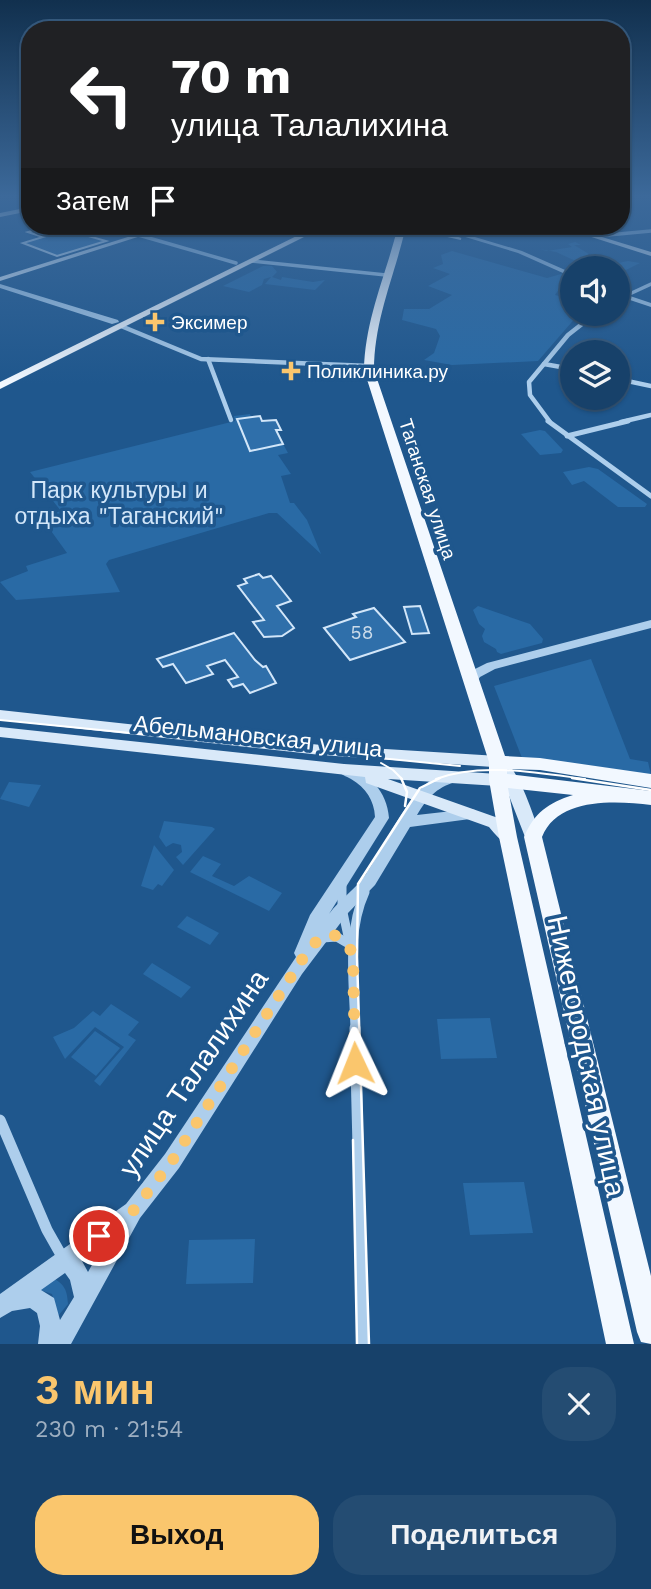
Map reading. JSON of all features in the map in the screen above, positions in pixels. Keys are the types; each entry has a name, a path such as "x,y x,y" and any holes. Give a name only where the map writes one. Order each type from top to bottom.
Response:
{"main road":[{"path":"0,279 64,259"},
{"path":"0,386 245,259"},
{"path":"0,378 256,259"},
{"name":"Таганская улица","path":"391,259 371,340 369,366 502,774"},
{"name":"Абельмановская улица","path":"0,715 321,750 502,774"},
{"name":"Абельмановская улица","path":"0,732 344,770 450,778 502,774"},
{"path":"502,774 540,764 651,781"},
{"path":"344,770 495,823 508,837"},
{"path":"502,774 651,799"},
{"name":"Нижегородская улица","path":"502,774 533,837 651,1332"},
{"name":"Нижегородская улица","path":"502,774 508,837 620,1344"},
{"path":"533,837 539,821 561,807 593,797 625,795"}],"street":[{"path":"221,259 236,263"},
{"path":"535,259 560,270"},
{"path":"251,261 386,275"},
{"path":"630,292 651,284"},
{"path":"0,286 118,324 193,357 369,366"},
{"path":"630,299 651,305"},
{"path":"577,326 528,382 530,396 549,422 651,496"},
{"path":"208,359 231,419"},
{"path":"544,364 560,367"},
{"path":"630,382 651,386"},
{"path":"568,436 651,415"},
{"path":"471,681 475,674 491,666 651,624"},
{"path":"183,753 189,736"},
{"name":"улица Талалихина","path":"296,969 320,914 383,814 380,802 371,788 357,775 344,770"},
{"name":"улица Талалихина","path":"3,1305 133,1211 172,1161 296,969 318,939 370,881 421,796 428,787 450,778"},
{"path":"406,822 470,814"},
{"path":"341,881 341,913 353,957"},
{"path":"363,1344 353,957 356,911 370,881"},
{"path":"320,914 341,913 355,926"},
{"path":"318,939 332,935 342,937 350,945"},
{"path":"0,1119 47,1230 64,1260 74,1265 81,1276 84,1296"},
{"path":"59,1344 133,1211"},
{"path":"3,1305 32,1297 46,1306 51,1326 50,1344"}],"green space":[{"path":"442,259 479,259 547,278 560,274 560,289 555,295 560,296 560,326 568,326 538,361 452,365 424,360 434,353 440,336 436,329 402,320 404,309 429,309 452,295 428,286 450,274 433,268 443,264"},
{"path":"630,261 640,263 630,268"},
{"path":"263,266 272,266 277,272 272,277 281,280 282,277 313,282 325,280 315,290 265,284 271,277 264,279 262,285 249,292 223,286"},
{"name":"Парк культуры и отдыха \"Таганский\"","path":"250,414 251,417 260,416 263,421 276,420 281,430 276,431 288,453 278,455 291,474 281,476 290,503 294,503 307,520 321,554 277,513 269,513 109,560 106,564 120,592 16,600 0,582 28,571 26,566 67,553 41,517 61,511 30,472 235,421 234,416"},
{"path":"545,431 563,450 561,453 540,455 521,434"},
{"path":"589,467 598,469 647,504 645,507 618,507 584,481 572,485 563,472"},
{"path":"478,606 530,624 543,639 542,643 501,654 497,652 484,642 482,636 485,629 479,624 473,610"},
{"path":"591,659 630,759 648,762 651,775 522,758 494,686"},
{"path":"9,782 41,785 29,807 0,799"},
{"path":"164,821 215,829 183,865 176,857 182,852 181,845 173,843 166,847 159,837"},
{"path":"154,845 174,870 162,886 158,884 153,890 141,886"},
{"path":"203,856 221,864 212,876 234,886 249,876 282,893 269,911 190,872"},
{"path":"187,916 219,933 210,945 177,927"},
{"path":"152,963 191,987 181,998 143,974"},
{"path":"111,1004 139,1022 128,1035 136,1040 100,1086 94,1081 124,1047 95,1027 65,1059 53,1037 74,1028 93,1011 100,1016"},
{"path":"490,1018 497,1058 441,1059 437,1019"},
{"path":"95,1031 120,1048 96,1076 71,1057"},
{"path":"524,1182 533,1233 470,1235 463,1183"},
{"path":"255,1239 253,1283 186,1284 189,1240"},
{"path":"53,1278 63,1286 68,1299 68,1304 58,1316 52,1294 37,1289"}],"building":[{"path":"260,416 262,421 276,420 281,430 276,430 283,444 250,451 237,419"},
{"path":"259,574 263,578 271,576 291,601 277,606 294,628 282,636 264,637 253,622 264,620 238,586 247,583 244,579"},
{"path":"420,606 429,633 412,634 404,607"},
{"path":"374,608 405,642 350,660 324,628 356,617 353,614"},
{"path":"234,633 255,660 263,667 266,666 276,683 250,693 243,684 233,687 228,680 238,677 225,660 207,666 213,674 186,683 173,664 163,667 157,659"}],"tram line":[{"path":"0,720 460,766"},
{"path":"381,763 401,778"},
{"path":"436,779 453,774 490,770 585,779"},
{"path":"401,778 407,792 405,806"},
{"path":"369,1344 357,957 358,884 420,788 440,778"},
{"path":"572,778 651,790"},
{"path":"353,1140 357,1344"}],"place":[{"name":"Эксимер","path":"155,322"},
{"name":"Поликлиника.ру","path":"291,371"}],"route":[{"path":"99,1236 133,1211 172,1161 296,969 318,939 332,935 342,937 350,945 353,957 355,1063"}]}
